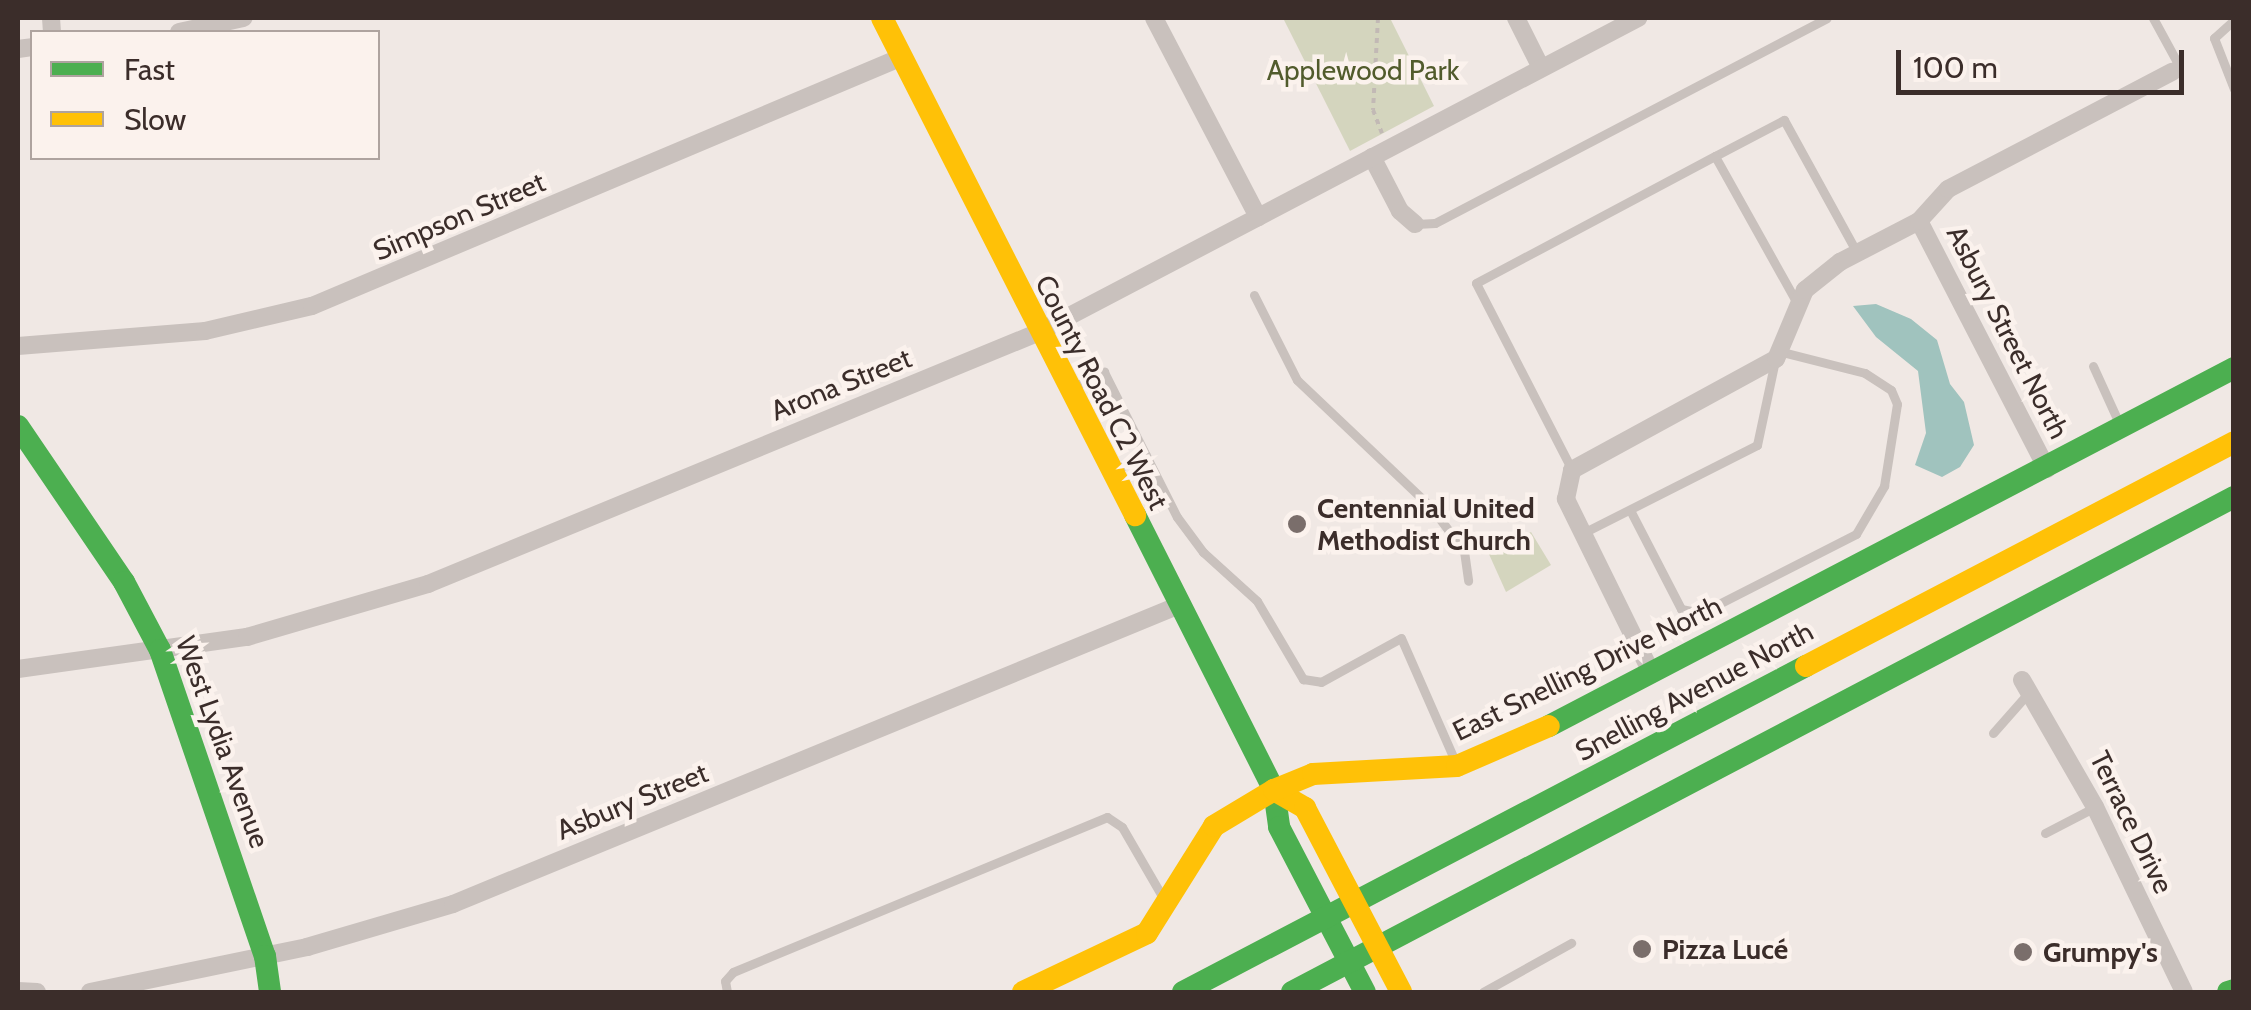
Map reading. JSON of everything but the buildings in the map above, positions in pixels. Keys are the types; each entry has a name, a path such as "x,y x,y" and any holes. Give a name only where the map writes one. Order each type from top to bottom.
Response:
{"main road":[{"name":"County Road C2 West","path":"882,18 1066,391 1274,790 1279,827 1365,992"},
{"name":"East Snelling Drive North","path":"1023,992 1147,933 1168,906 1214,826 1274,790 1345,770 1457,766 1502,750 2122,430 2234,368"},
{"name":"West Lydia Avenue","path":"18,426 114,566 160,650 265,956 270,992"},
{"name":"Snelling Avenue North","path":"1183,992 2234,442"},
{"path":"1292,992 2234,497"},
{"name":"County Road C2 West","path":"1274,790 1305,808 1401,992"}],"street":[{"path":"188,30 243,18"},
{"path":"1154,18 1258,217"},
{"path":"1516,18 1542,68"},
{"name":"Arona Street","path":"18,668 304,626 374,605 1037,333 1638,18"},
{"name":"Simpson Street","path":"18,346 204,330 312,306 902,58"},
{"name":"Asbury Street North","path":"1777,355 1804,290 1857,253 1919,221 1948,189 2172,72"},
{"path":"1372,157 1400,210 1416,224"},
{"name":"Asbury Street North","path":"1919,221 2047,469"},
{"path":"1652,672 1566,499 1572,470 1777,355"},
{"name":"Asbury Street","path":"90,992 265,956 453,904 1178,606"},
{"name":"Terrace Drive","path":"2026,686 2095,807 2184,992"},
{"path":"18,991 37,992"}],"lane":[{"path":"1416,224 1435,223 1827,18"},
{"path":"2154,18 2177,62 2172,72"},
{"path":"2234,20 2214,38 2234,89"},
{"path":"1572,470 1476,283 1784,120 1857,253"},
{"path":"1715,156 1798,306"},
{"path":"1254,295 1297,380 1432,507 1464,551 1468,580"},
{"path":"1583,534 1757,445 1777,355 1865,373 1891,390 1897,404 1884,486 1856,534 1701,613 1681,608 1630,510"},
{"path":"2093,366 2122,430"},
{"path":"1066,391 1104,372 1176,516 1204,552 1257,601 1303,678 1321,682 1401,638 1446,728 1457,766"},
{"path":"1109,473 1146,455"},
{"path":"1992,732 2026,686"},
{"path":"2044,832 2095,807"},
{"path":"727,992 733,972 1108,817 1122,826 1168,906"},
{"path":"1484,992 1571,943"}],"path":[{"path":"1378,18 1372,110 1384,138"}],"green space":[{"name":"Applewood Park","path":"1283,18 1390,18 1434,106 1350,151"},
{"path":"1531,532 1551,565 1506,592 1488,552"}],"water":[{"path":"1876,304 1911,319 1937,340 1950,384 1964,402 1974,445 1960,467 1942,477 1915,465 1926,433 1918,371 1876,337 1853,306"}],"traffic: fast":[{"path":"1549,726 2234,368"},
{"path":"18,426 124,582 160,650 265,956 270,992"},
{"path":"1292,992 2234,497"},
{"path":"1135,515 1274,790 1279,827 1365,992"},
{"path":"1183,992 1806,666"},
{"path":"2228,992 2234,990"}],"traffic: slow":[{"path":"882,18 1135,515"},
{"path":"1806,666 2234,442"},
{"path":"1023,992 1147,933 1214,826 1274,790 1313,774 1457,766 1549,726"},
{"path":"1274,790 1305,808 1401,992"}],"place":[{"name":"Centennial United Methodist Church","path":"1297,524"},
{"name":"Pizza Lucé","path":"1642,949"},
{"name":"Grumpy's","path":"2023,952"}]}
